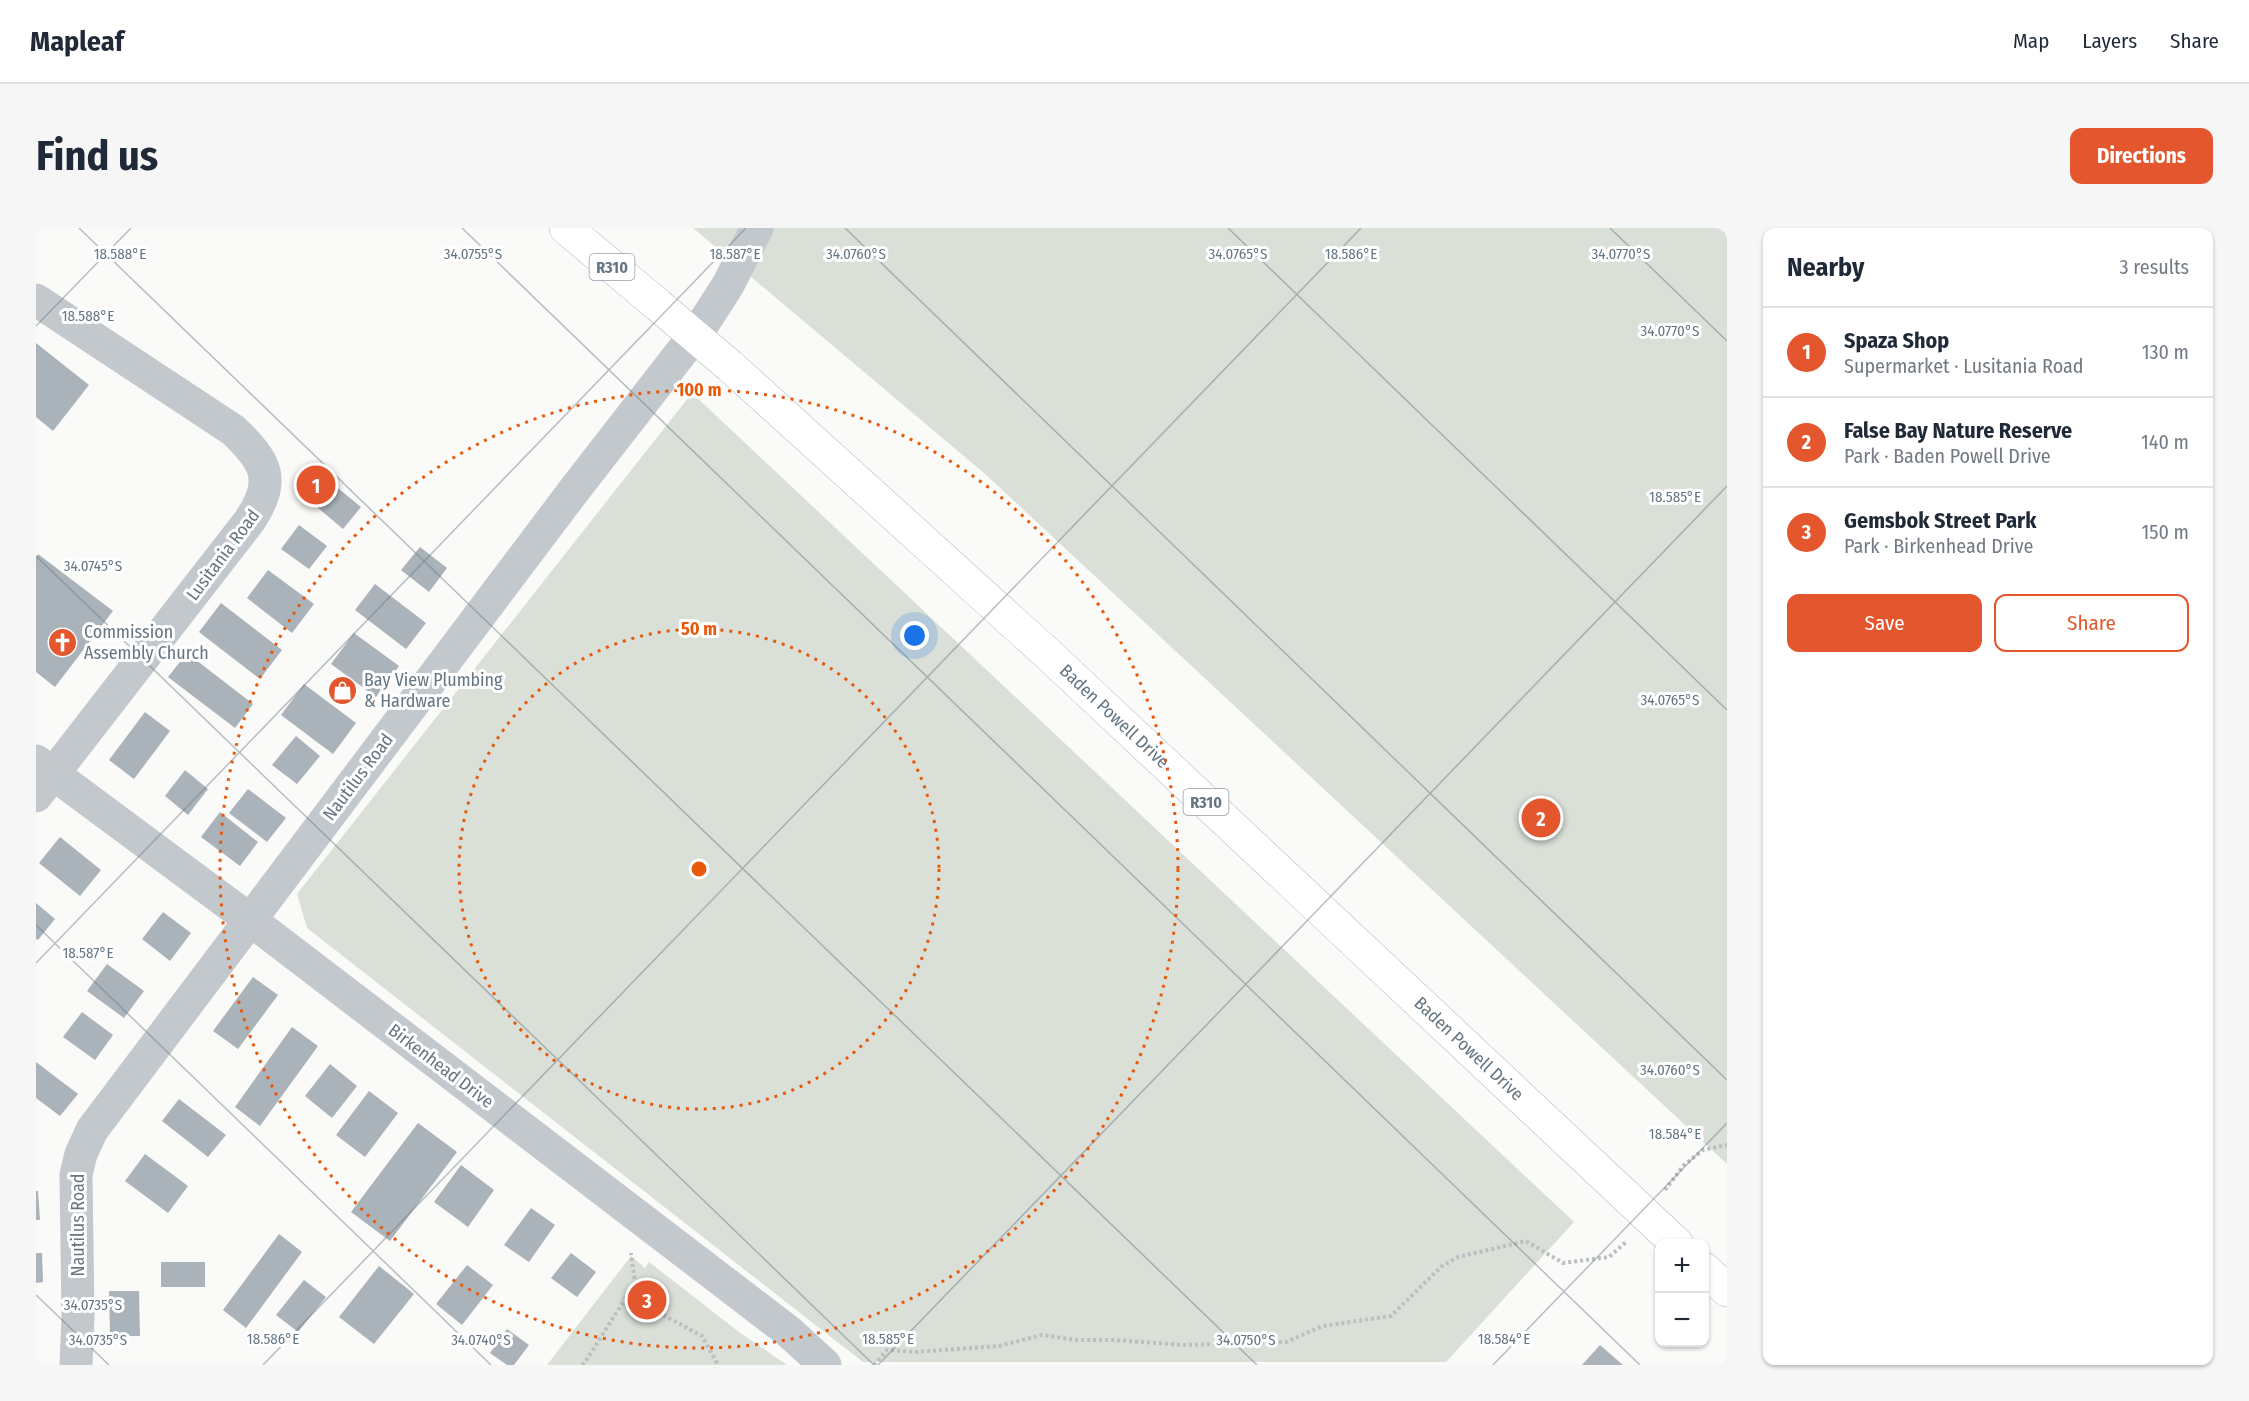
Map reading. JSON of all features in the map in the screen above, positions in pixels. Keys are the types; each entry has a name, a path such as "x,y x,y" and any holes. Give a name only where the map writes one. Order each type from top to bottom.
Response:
{"main road":[{"name":"Baden Powell Drive","path":"566,228 730,366 1049,655 1672,1239"},
{"path":"1709,1274 1727,1290"}],"street":[{"name":"Nautilus Road","path":"76,1365 78,1317 76,1175 81,1154 92,1130 575,489 701,327 728,285 757,228"},
{"name":"Lusitania Road","path":"36,300 233,430 249,445 259,460 266,482 261,504 250,520 42,777"},
{"name":"Birkenhead Drive","path":"42,777 249,919 796,1338 825,1365"}],"path":[{"path":"874,1365 887,1350 915,1352 999,1346 1042,1335 1077,1340 1184,1345 1286,1342 1323,1326 1391,1316 1441,1267 1458,1257 1526,1240 1563,1263 1609,1257 1630,1238 1684,1166 1702,1150 1727,1145"},
{"path":"626,1208 637,1301 702,1336 718,1365"},
{"path":"582,1365 635,1282"}],"shaded area":[{"path":"693,228 1727,228 1727,1164 984,473"},
{"path":"692,393 1574,1222 1446,1362 863,1362 307,928 297,894"},
{"path":"631,1256 645,1268 649,1262 739,1332 787,1365 547,1365"}],"building":[{"path":"36,343 89,385 53,431 36,417"},
{"path":"322,475 361,507 343,529 304,496"},
{"path":"299,525 327,546 309,569 281,549"},
{"path":"420,547 447,568 429,592 401,570"},
{"name":"Commission Assembly Church","path":"38,554 113,611 55,687 36,672 36,557"},
{"path":"268,570 314,604 292,633 247,598"},
{"path":"375,584 426,623 406,649 355,610"},
{"path":"221,603 282,650 260,679 199,632"},
{"path":"354,633 399,666 376,697 331,664"},
{"path":"187,653 253,704 235,728 168,677"},
{"path":"304,684 356,723 333,754 281,715"},
{"path":"145,712 170,731 134,779 109,760"},
{"path":"296,736 320,756 297,784 272,765"},
{"path":"185,770 208,789 188,815 165,796"},
{"path":"248,789 286,818 267,842 229,813"},
{"path":"220,812 258,842 240,866 201,837"},
{"path":"60,837 101,870 80,896 39,863"},
{"path":"36,903 55,919 38,940 36,939"},
{"path":"163,912 191,933 170,961 142,939"},
{"path":"107,964 144,991 124,1018 87,991"},
{"path":"253,977 278,995 238,1049 213,1031"},
{"path":"82,1012 113,1035 95,1060 63,1037"},
{"path":"292,1027 318,1046 260,1126 235,1107"},
{"path":"36,1062 78,1094 60,1116 36,1098"},
{"path":"330,1064 357,1086 332,1118 305,1096"},
{"path":"369,1091 398,1113 365,1157 336,1135"},
{"path":"179,1099 226,1135 208,1157 162,1121"},
{"path":"418,1123 457,1152 390,1241 351,1212"},
{"path":"145,1154 188,1186 168,1213 125,1181"},
{"path":"461,1165 494,1190 468,1227 434,1202"},
{"path":"36,1191 38,1191 40,1220 36,1220"},
{"path":"531,1208 555,1225 529,1262 504,1245"},
{"path":"279,1234 302,1252 246,1328 223,1310"},
{"path":"36,1253 42,1253 43,1282 36,1283"},
{"path":"571,1253 596,1272 577,1297 551,1278"},
{"path":"161,1262 205,1262 205,1287 161,1287"},
{"path":"467,1265 493,1285 462,1325 436,1304"},
{"path":"379,1266 414,1294 374,1344 339,1317"},
{"path":"304,1280 326,1297 298,1332 276,1315"},
{"path":"109,1291 139,1291 140,1336 110,1336"},
{"path":"507,1329 529,1345 514,1365 507,1365 490,1353"},
{"path":"1600,1345 1623,1365 1582,1365"}],"place":[{"name":"Spaza Shop","path":"316,485"},
{"name":"Commission Assembly Church","path":"63,642"},
{"name":"Bay View Plumbing & Hardware","path":"343,690"},
{"name":"False Bay Nature Reserve","path":"1541,818"},
{"name":"Gemsbok Street Park","path":"647,1300"}]}
